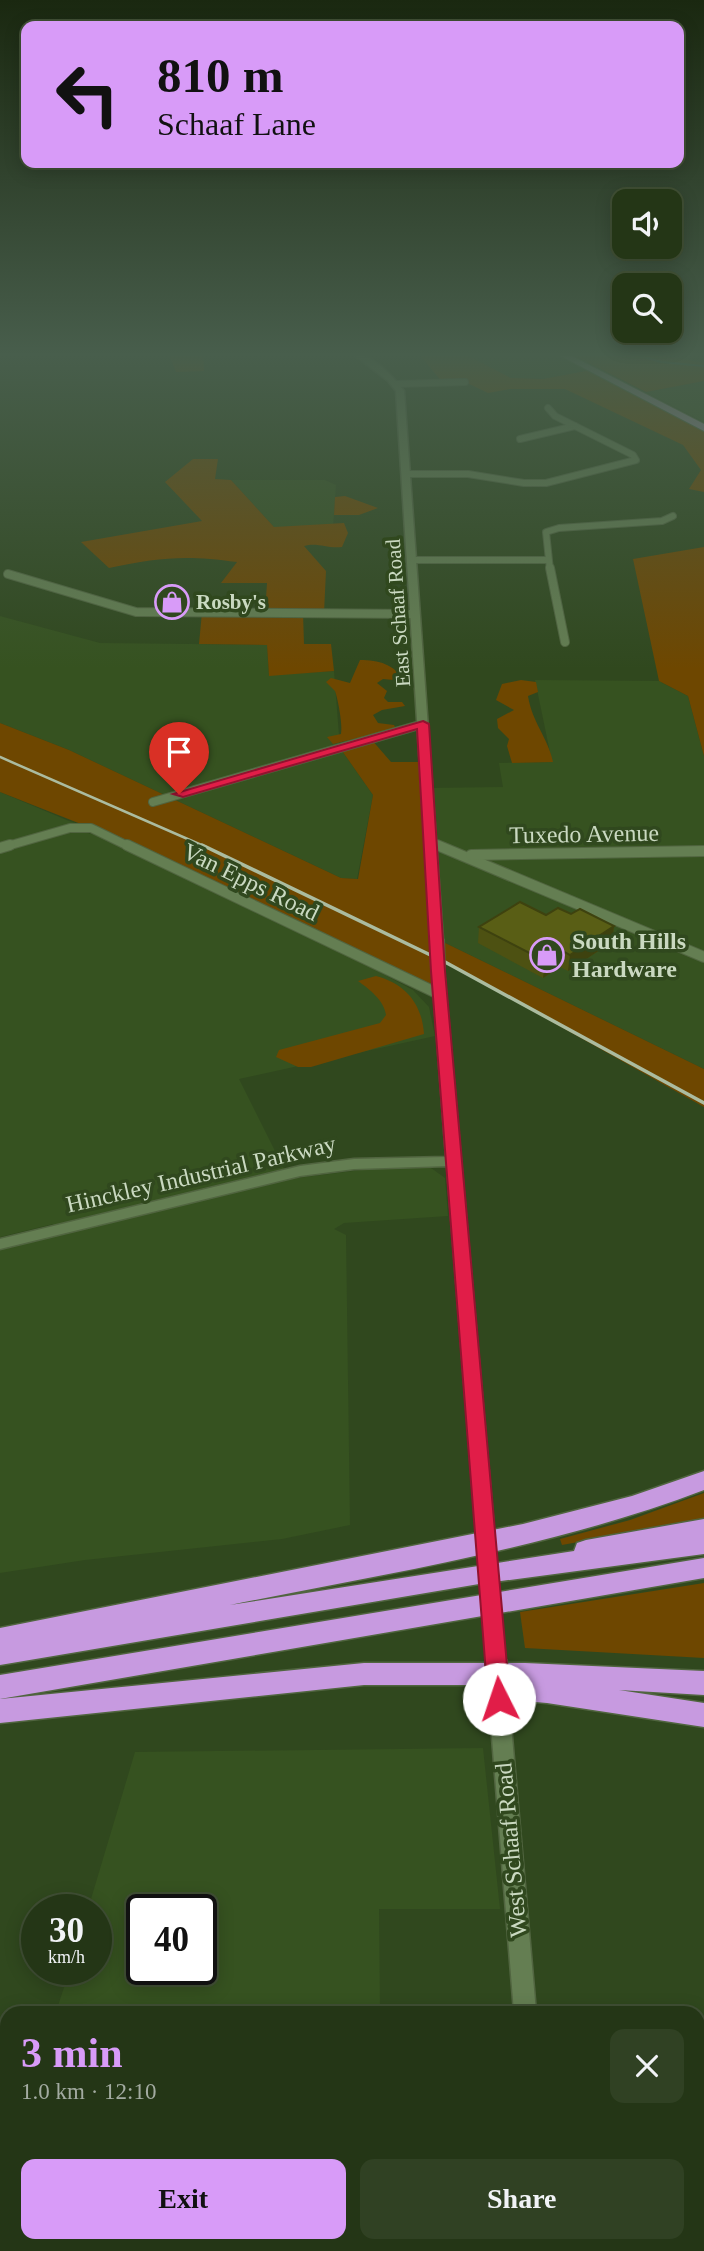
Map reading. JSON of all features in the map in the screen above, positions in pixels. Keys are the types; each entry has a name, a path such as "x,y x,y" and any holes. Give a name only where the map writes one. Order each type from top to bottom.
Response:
{"highway":[{"path":"0,1640 282,1585 565,1524 632,1506 704,1480"},
{"path":"479,1574 570,1553 704,1529"},
{"path":"0,1654 479,1574 704,1544"},
{"path":"0,1687 704,1568"},
{"path":"0,1711 355,1675 450,1673 704,1683"},
{"path":"250,1685 466,1684 547,1691 704,1715"}],"street":[{"name":"East Schaaf Road","path":"406,458 423,724"},
{"path":"407,474 468,474 524,483 546,482 636,460 634,458"},
{"path":"565,642 544,535 549,530 662,521 673,516"},
{"path":"411,560 548,560"},
{"path":"8,574 114,608 136,612 415,614"},
{"path":"153,802 423,724"},
{"name":"West Schaaf Road","path":"423,724 438,971 524,2006"},
{"name":"Van Epps Road","path":"0,848 70,828 91,828 441,995"},
{"path":"432,843 704,957"},
{"name":"Tuxedo Avenue","path":"465,855 704,851"},
{"name":"Hinckley Industrial Parkway","path":"0,1244 300,1171 354,1164 455,1161"}],"shaded area":[{"path":"692,458 704,458 704,492 689,489 701,470"},
{"path":"193,459 218,459 215,479 231,480 274,527 344,523 348,533 342,547 304,546 326,571 324,613 303,613 304,644 331,644 334,671 269,676 267,645 199,644 202,612 265,613 267,583 221,583 237,562 173,558 109,568 81,542 202,521 165,482"},
{"path":"231,480 325,480 336,485 333,527 274,527"},
{"path":"345,496 378,508 359,515 334,515 335,497"},
{"path":"704,547 704,756 688,696 659,681 633,559"},
{"path":"0,616 100,643 267,645 269,675 334,671 340,748 373,795 357,879 341,878 69,750 0,723"},
{"path":"360,660 380,662 400,675 404,681 383,679 377,683 387,691 384,698 388,702 402,702 405,706 382,710 373,715 378,723 394,725 396,729 333,744 327,737 341,734 341,719 335,691 326,682 331,678 350,683"},
{"path":"521,680 536,682 538,692 528,696 553,762 512,763 507,746 509,739 498,728 497,719 514,710 496,700 502,684"},
{"path":"535,680 659,681 688,696 704,756 704,1069 437,939 428,788 503,787 499,763 552,762"},
{"path":"0,723 69,750 341,878 358,879 373,795 340,748 371,739 391,762 426,762 437,939 704,1069 704,1107 438,958 441,995 91,828 0,792"},
{"path":"0,792 69,821 83,825 0,848"},
{"path":"69,832 84,832 103,837 374,969 413,990 429,1007 435,1036 239,1079 289,1179 385,1167 431,1168 445,1178 448,1216 344,1223 334,1229 346,1235 350,1525 282,1539 85,1560 0,1573 0,1250 57,1236 53,1224 0,1237 0,852"},
{"path":"376,976 396,984 410,997 420,1013 424,1034 311,1067 298,1067 276,1057 279,1050 380,1023 386,1015 382,1004 358,981"},
{"path":"704,1493 704,1519 562,1545 560,1539 630,1520"},
{"path":"704,1583 704,1658 525,1648 520,1612"},
{"path":"483,1748 500,1909 379,1909 380,2006 58,2006 65,1985 112,1985 112,1894 92,1894 135,1752"}],"building":[{"path":"520,902 546,915 558,908 571,914 580,909 614,926 570,955 561,950 545,961 479,927"}],"railway":[{"path":"0,757 206,847"},
{"path":"202,845 445,962 704,1103"}],"place":[{"name":"Rosby's","path":"172,602"},
{"name":"South Hills Hardware","path":"547,955"}],"route":[{"path":"179,794 423,724 438,971 499,1699"}]}
